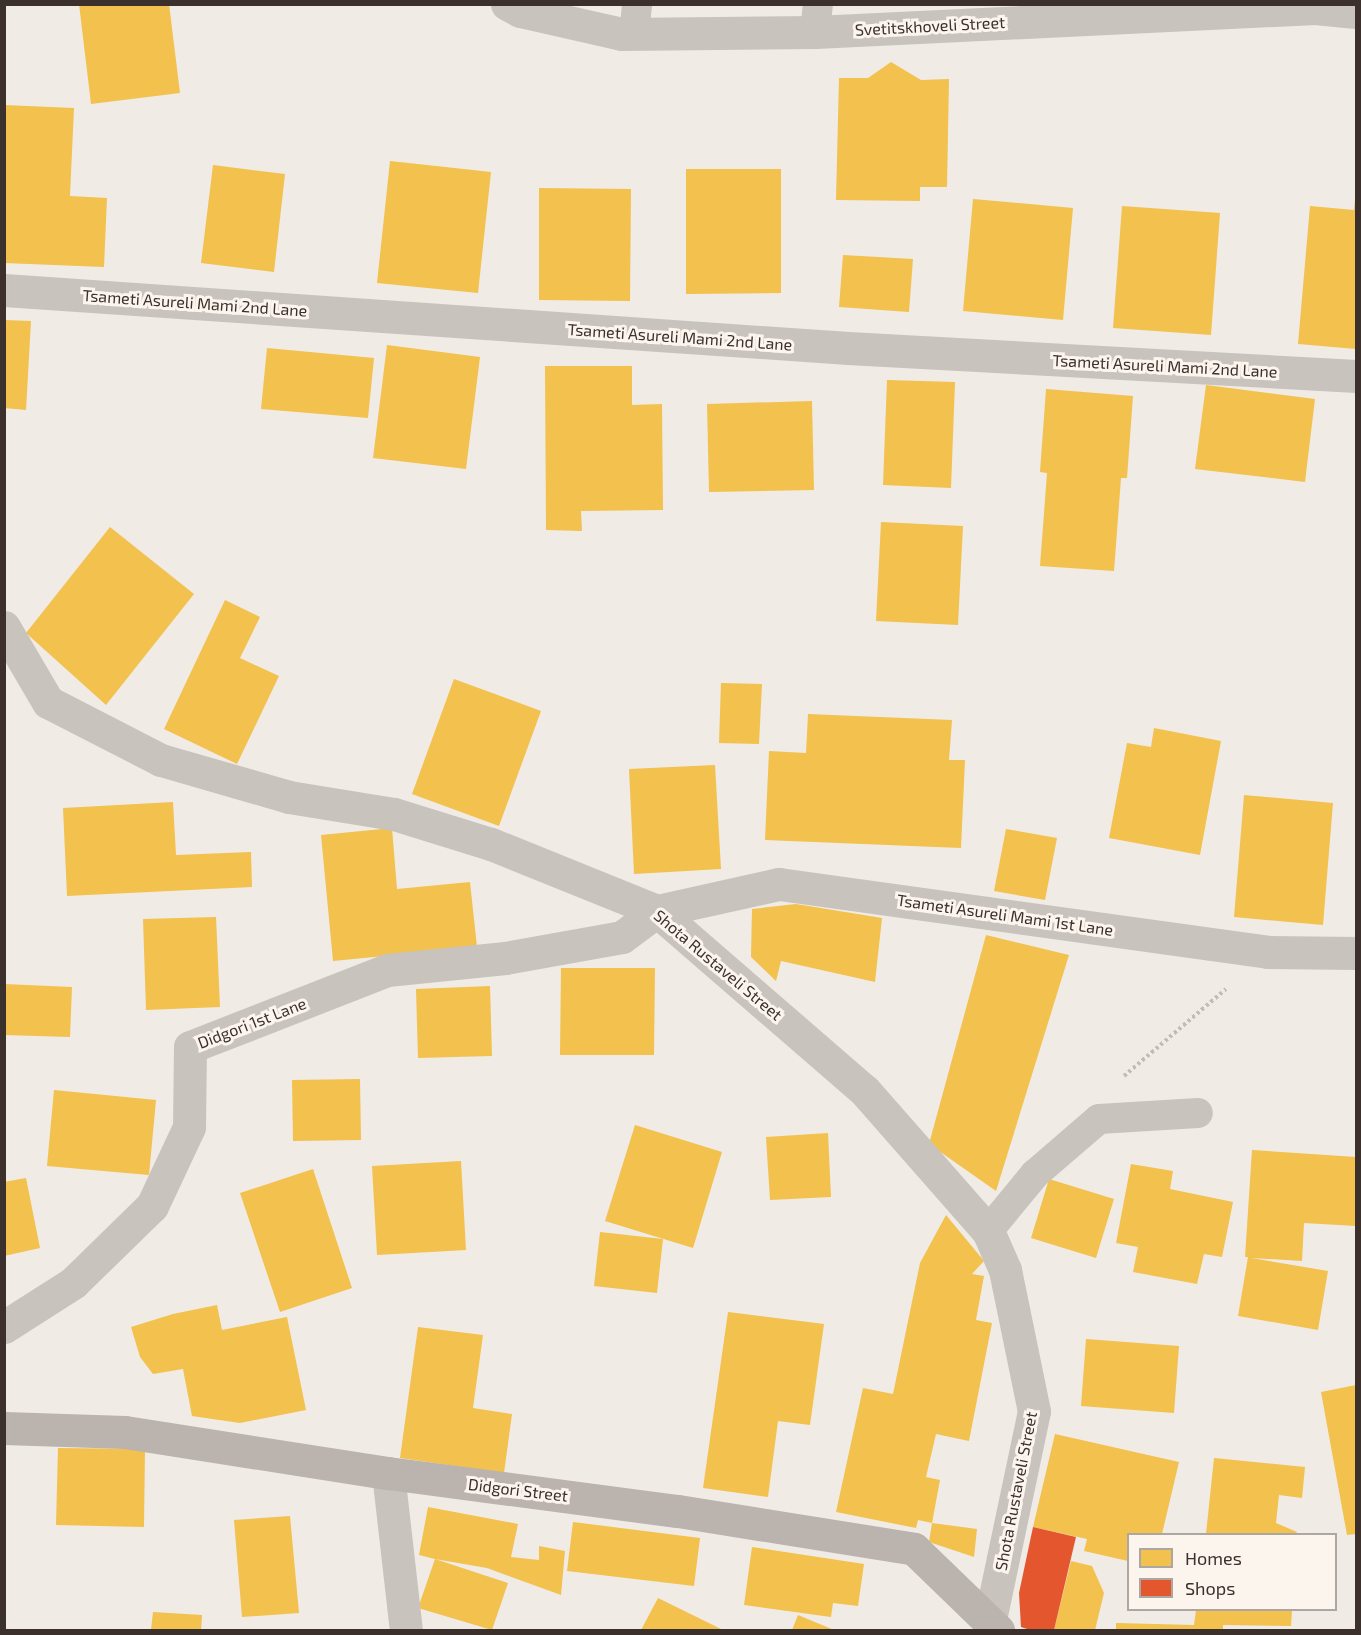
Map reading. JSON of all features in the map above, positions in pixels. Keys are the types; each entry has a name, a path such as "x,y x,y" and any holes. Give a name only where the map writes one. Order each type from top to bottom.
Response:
{"street":[{"name":"Svetitskhoveli Street","path":"507,4 520,10 611,32 636,19 816,18 1316,8 1356,12"},
{"name":"Tsameti Asureli Mami 2nd Lane","path":"4,290 848,348 1356,376"},
{"name":"Shota Rustaveli Street","path":"4,627 48,702 161,760 289,798 394,814 491,844 657,911 864,1090 988,1231 1005,1270 1034,1411 994,1625"},
{"name":"Tsameti Asureli Mami 1st Lane","path":"657,911 779,884 1281,951 1356,953"},
{"name":"Didgori 1st Lane","path":"4,1327 73,1283 152,1206 189,1127 190,1047 387,970 505,958 622,937 657,911"},
{"name":"Didgori Street","path":"4,1428 125,1432 388,1473 678,1511 914,1549 994,1625"},
{"path":"388,1473 406,1630"}],"lane":[{"path":"988,1231 1035,1174 1099,1119 1198,1113"}],"path":[{"path":"1099,1119 1112,1087 1217,995 1281,951"}],"building: Homes":[{"path":"79,4 169,4 180,93 91,104"},
{"path":"891,62 921,80 949,79 947,187 920,187 920,201 836,200 839,78 868,78"},
{"path":"4,105 74,108 70,196 107,198 104,267 4,263"},
{"path":"390,161 491,172 478,293 377,283"},
{"path":"213,165 285,174 274,272 201,263"},
{"path":"686,169 781,169 781,293 686,294"},
{"path":"539,188 631,189 630,301 539,300"},
{"path":"973,199 1073,208 1063,320 963,311"},
{"path":"1355,199 1356,349 1298,344 1310,206 1354,210"},
{"path":"1122,206 1220,213 1211,335 1113,328"},
{"path":"843,255 913,259 909,312 839,307"},
{"path":"4,320 31,321 26,410 4,408"},
{"path":"387,345 480,357 466,469 373,458"},
{"path":"267,348 374,358 368,418 261,409"},
{"path":"545,366 632,366 632,405 662,404 663,510 581,511 582,531 546,530"},
{"path":"887,380 955,382 951,488 883,485"},
{"path":"1206,385 1315,399 1305,482 1195,469"},
{"path":"1046,389 1133,396 1127,478 1121,478 1114,571 1040,566 1047,473 1040,472"},
{"path":"812,401 814,490 709,492 707,404"},
{"path":"881,522 963,526 958,625 876,621"},
{"path":"110,527 194,594 106,705 26,633"},
{"path":"225,600 260,617 240,658 279,676 237,764 164,729"},
{"path":"454,679 541,711 499,826 412,794"},
{"path":"721,683 762,684 759,744 719,743"},
{"path":"808,714 952,720 949,760 965,760 961,848 765,840 769,751 806,753"},
{"path":"1154,728 1221,741 1200,855 1109,838 1127,743 1151,747"},
{"path":"715,765 721,869 634,874 629,769"},
{"path":"1244,795 1333,803 1323,925 1234,917"},
{"path":"173,802 176,855 251,852 252,887 67,896 63,808"},
{"path":"392,828 397,889 470,882 477,947 333,961 321,835"},
{"path":"1006,829 1057,838 1045,900 994,891"},
{"path":"796,904 882,918 875,982 781,961 776,981 751,957 752,909"},
{"path":"216,917 220,1007 146,1010 143,919"},
{"path":"986,935 1069,955 996,1191 929,1144"},
{"path":"561,968 655,968 654,1055 560,1055"},
{"path":"4,984 72,987 70,1037 4,1035"},
{"path":"490,986 492,1056 418,1058 416,989"},
{"path":"360,1079 361,1140 293,1141 292,1080"},
{"path":"54,1090 156,1100 149,1175 47,1166"},
{"path":"635,1125 722,1152 693,1248 605,1221"},
{"path":"828,1133 831,1197 770,1200 766,1137"},
{"path":"1252,1150 1356,1157 1356,1226 1304,1223 1302,1261 1251,1258 1328,1271 1318,1330 1238,1316 1248,1257 1245,1257"},
{"path":"461,1161 466,1250 377,1255 372,1166"},
{"path":"1131,1164 1173,1171 1170,1189 1233,1202 1222,1257 1204,1254 1197,1284 1133,1272 1138,1247 1116,1243"},
{"path":"313,1169 352,1288 280,1312 240,1193"},
{"path":"26,1178 40,1248 4,1256 4,1182"},
{"path":"1049,1179 1114,1199 1096,1258 1031,1238"},
{"path":"946,1215 984,1261 972,1274 984,1276 976,1320 992,1323 969,1441 936,1434 926,1477 940,1480 932,1523 918,1520 916,1528 836,1512 863,1388 893,1394 920,1263"},
{"path":"600,1232 663,1239 657,1293 594,1286"},
{"path":"217,1305 222,1330 287,1317 306,1410 240,1423 192,1416 183,1369 153,1374 140,1357 131,1327 173,1314"},
{"path":"728,1312 824,1324 810,1425 778,1421 768,1497 703,1488"},
{"path":"418,1327 483,1335 473,1408 512,1414 504,1473 400,1458"},
{"path":"1086,1339 1179,1346 1174,1413 1081,1406"},
{"path":"1356,1385 1356,1534 1347,1535 1321,1392"},
{"path":"1055,1434 1179,1462 1162,1533 1127,1533 1127,1561 1084,1551 1087,1539 1033,1527"},
{"path":"58,1448 145,1449 144,1527 56,1525"},
{"path":"1214,1458 1305,1467 1302,1498 1279,1495 1276,1523 1296,1533 1206,1533"},
{"path":"428,1507 518,1524 511,1557 539,1560 539,1546 565,1551 561,1595 487,1568 419,1555"},
{"path":"290,1516 299,1613 242,1617 234,1520"},
{"path":"573,1522 700,1538 694,1586 567,1571"},
{"path":"932,1523 977,1529 974,1557 929,1542"},
{"path":"752,1547 864,1564 858,1606 833,1603 831,1617 744,1605"},
{"path":"435,1559 508,1583 492,1630 418,1608"},
{"path":"1071,1561 1092,1566 1104,1593 1095,1630 1054,1630"},
{"path":"658,1598 723,1630 641,1630"},
{"path":"1196,1611 1292,1611 1291,1626 1223,1625 1223,1630 1116,1630 1116,1623 1194,1625"},
{"path":"153,1612 202,1615 201,1630 151,1630"},
{"path":"798,1615 834,1630 792,1630"}],"building: Shops":[{"path":"1033,1527 1076,1537 1054,1630 1030,1630 1021,1627 1019,1593"}]}
